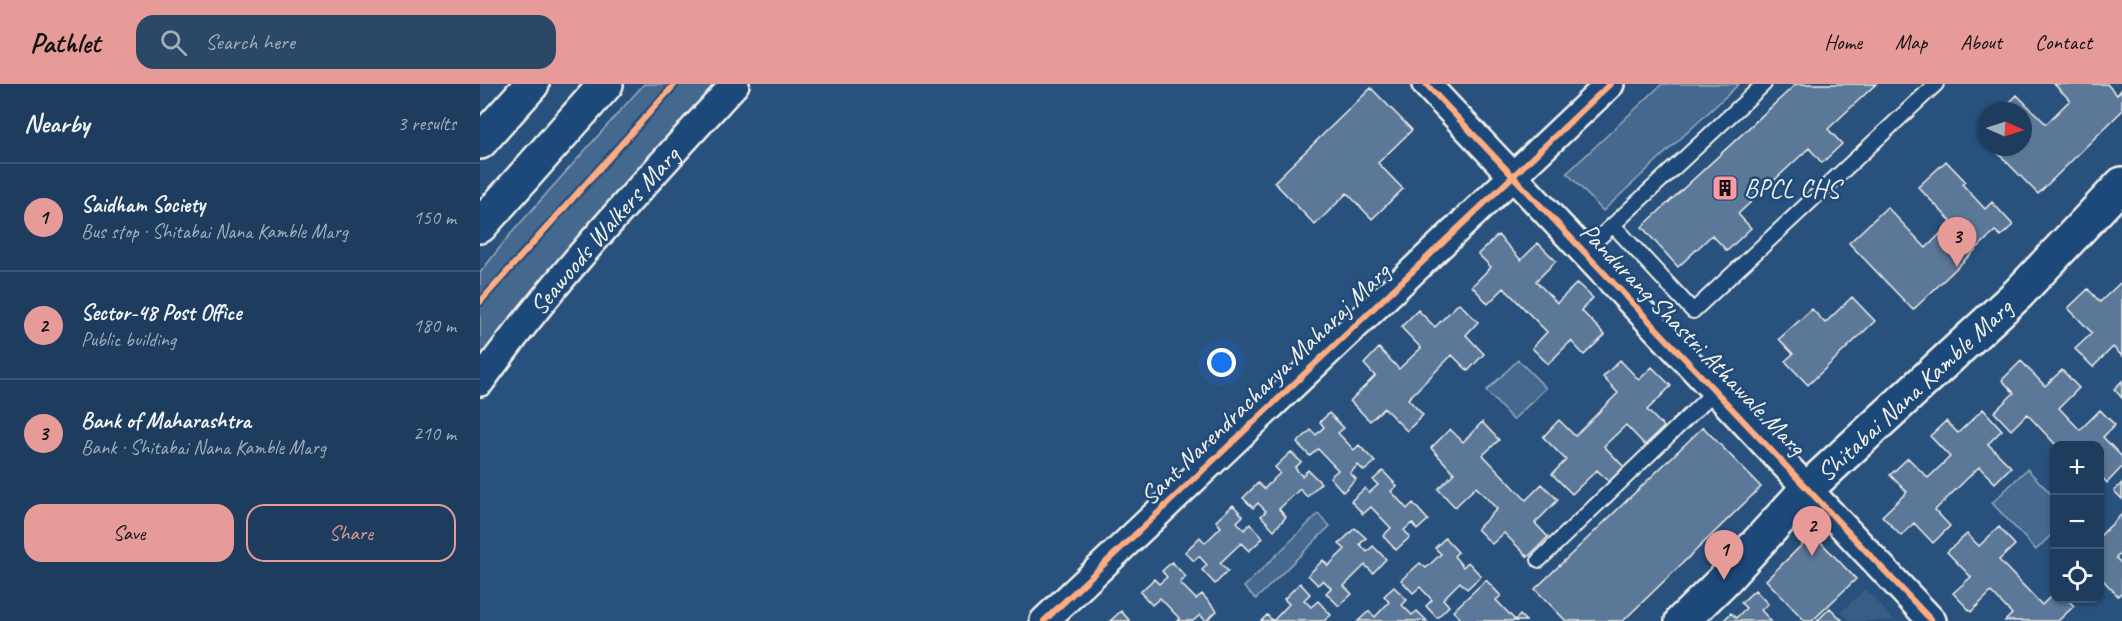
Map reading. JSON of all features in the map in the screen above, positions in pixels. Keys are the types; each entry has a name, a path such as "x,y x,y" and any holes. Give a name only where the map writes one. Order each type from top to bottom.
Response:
{"street":[{"path":"480,142 532,84"},
{"path":"480,226 606,84"},
{"name":"Seawoods Walkers Marg","path":"480,382 514,335 619,211 735,84"},
{"name":"Pandurang Shastri Athawale Marg","path":"1426,84 1932,621"},
{"name":"Sant Narendracharya Maharaj Marg","path":"1044,621 1610,84"},
{"name":"Shitabai Nana Kamble Marg","path":"1682,621 1724,580 1808,488 2018,294 2122,184"}],"lane":[{"path":"1584,252 1764,84"},
{"path":"1613,225 1693,311 1936,84"},
{"path":"1539,560 1715,391"}],"shaded area":[{"path":"644,84 719,84 566,253 480,359 480,273 508,237"},
{"path":"1662,84 1739,84 1603,211 1567,173"},
{"path":"1518,360 1546,388 1513,420 1486,391"},
{"path":"2027,469 2050,493 2050,536 2036,550 1992,503"},
{"path":"1318,514 1330,526 1256,599 1244,587"},
{"path":"1865,589 1895,621 1850,621 1841,612"}],"building":[{"name":"BPCL CHS","path":"1796,84 1876,84 1828,129 1842,144 1822,163 1809,148 1738,214 1751,228 1727,251 1712,235 1678,267 1642,227"},
{"path":"2054,84 2107,84 2117,95 2122,89 2122,111 2038,194 2001,156 2032,156 2032,110 2046,124 2070,100"},
{"path":"1371,88 1412,130 1378,163 1403,189 1372,219 1347,193 1315,225 1274,182"},
{"path":"2017,95 2024,102 2010,102"},
{"path":"1946,161 1965,181 1962,184 1985,209 1992,202 2013,225 2001,236 1995,231 1913,310 1849,243 1887,207 1926,248 1952,222 1918,187"},
{"path":"1498,235 1521,260 1538,243 1556,261 1536,281 1557,303 1577,283 1593,298 1581,310 1605,335 1584,355 1571,341 1548,364 1532,348 1547,332 1504,288 1488,304 1472,286 1491,267 1478,254"},
{"path":"2120,283 2122,285 2122,356 2113,347 2093,367 2075,349 2092,333 2068,308 2088,289 2100,302"},
{"path":"1852,297 1875,321 1808,385 1785,361 1793,354 1779,339 1812,309 1825,323"},
{"path":"1459,303 1478,322 1466,335 1484,354 1468,371 1452,355 1408,399 1423,415 1407,431 1384,408 1370,421 1350,401 1375,376 1364,364 1379,348 1399,369 1421,348 1401,327 1418,310 1435,327"},
{"path":"1620,360 1639,380 1652,367 1671,386 1647,410 1664,427 1645,445 1626,425 1604,446 1624,467 1609,482 1597,470 1572,494 1552,474 1566,460 1543,437 1559,420 1575,436 1618,393 1603,377"},
{"path":"2021,361 2045,386 2062,370 2079,388 2059,408 2080,430 2100,410 2115,425 2103,437 2122,457 2122,467 2107,483 2104,480 2104,441 2052,441 2027,414 2011,430 1994,412 2014,393 2002,380"},
{"path":"2122,381 2122,398 2114,389"},
{"path":"1983,409 2002,430 1988,444 2011,467 1995,483 1979,467 1935,510 1950,526 1933,543 1914,523 1901,536 1882,516 1907,492 1890,475 1908,458 1928,478 1950,457 1930,436 1946,421 1958,433"},
{"path":"1329,413 1344,428 1338,433 1354,450 1359,445 1375,462 1364,471 1358,465 1350,473 1356,479 1343,492 1330,477 1338,470 1318,449 1310,456 1297,443 1311,430 1316,435 1324,427 1320,422"},
{"path":"1482,422 1499,440 1483,455 1526,500 1542,484 1558,500 1535,523 1548,537 1528,557 1504,533 1492,544 1477,529 1497,509 1476,487 1455,507 1438,489 1454,473 1431,448 1450,429 1463,442"},
{"path":"1703,427 1761,487 1623,621 1566,621 1535,589"},
{"path":"1291,452 1301,462 1295,468 1302,476 1308,470 1321,483 1307,497 1300,489 1279,509 1286,517 1274,530 1261,516 1266,511 1258,503 1253,508 1243,498 1258,483 1264,489 1280,473 1275,467"},
{"path":"1383,471 1397,486 1391,491 1407,509 1413,503 1428,520 1417,530 1412,523 1404,530 1410,537 1396,550 1383,536 1391,528 1371,507 1363,514 1351,501 1365,488 1369,493 1378,485 1373,480"},
{"path":"2122,483 2122,499 2114,491"},
{"path":"1233,505 1243,516 1237,522 1244,530 1250,524 1263,538 1249,551 1241,543 1220,563 1228,571 1215,584 1202,570 1207,565 1199,556 1194,561 1185,552 1200,537 1205,543 1221,527 1216,521"},
{"path":"2122,514 2122,552 2116,558 2122,564 2122,592 2118,596 2104,581 2104,532"},
{"path":"1999,527 2015,545 1999,560 2042,605 2050,597 2050,603 2071,603 2074,606 2058,621 2005,621 2012,614 1991,592 1971,612 1953,593 1971,577 1947,552 1967,534 1979,546"},
{"path":"1355,528 1366,538 1360,544 1367,552 1373,546 1386,559 1373,573 1365,565 1344,586 1352,594 1339,606 1326,593 1331,588 1323,580 1318,585 1308,575 1323,560 1328,566 1345,549 1339,544"},
{"path":"1813,534 1856,579 1812,621 1805,621 1766,580"},
{"path":"1445,538 1458,552 1454,556 1463,567 1468,562 1481,576 1467,589 1460,582 1443,599 1449,606 1437,618 1426,606 1432,600 1420,587 1413,593 1401,580 1420,563 1426,568 1441,554 1435,548"},
{"path":"1172,562 1186,577 1180,583 1196,599 1202,594 1217,611 1206,621 1200,615 1193,621 1178,621 1180,619 1160,598 1152,605 1140,592 1154,579 1159,584 1167,577 1162,571"},
{"path":"1486,580 1501,596 1496,600 1515,620 1520,615 1526,621 1463,621 1453,611"},
{"path":"1300,583 1310,594 1304,600 1311,607 1318,601 1331,615 1324,621 1273,621 1289,604 1284,599"},
{"path":"1394,587 1407,600 1402,605 1412,615 1417,611 1427,621 1358,621 1369,611 1375,617 1389,602 1384,596"},
{"path":"1755,590 1768,604 1761,610 1771,621 1723,621 1731,613 1736,618 1746,608 1741,603"},
{"path":"1830,608 1843,621 1817,621"},
{"path":"1121,611 1130,621 1110,621"},
{"path":"1267,615 1273,621 1261,621"}],"cycle path":[{"path":"480,302 675,84"},
{"path":"1426,84 1932,621"},
{"path":"1044,621 1610,84"}],"place":[{"name":"BPCL CHS","path":"1725,188"},
{"name":"Bank of Maharashtra","path":"1957,267"},
{"name":"Sector-48 Post Office","path":"1812,556"},
{"name":"Saidham Society","path":"1724,580"}]}
